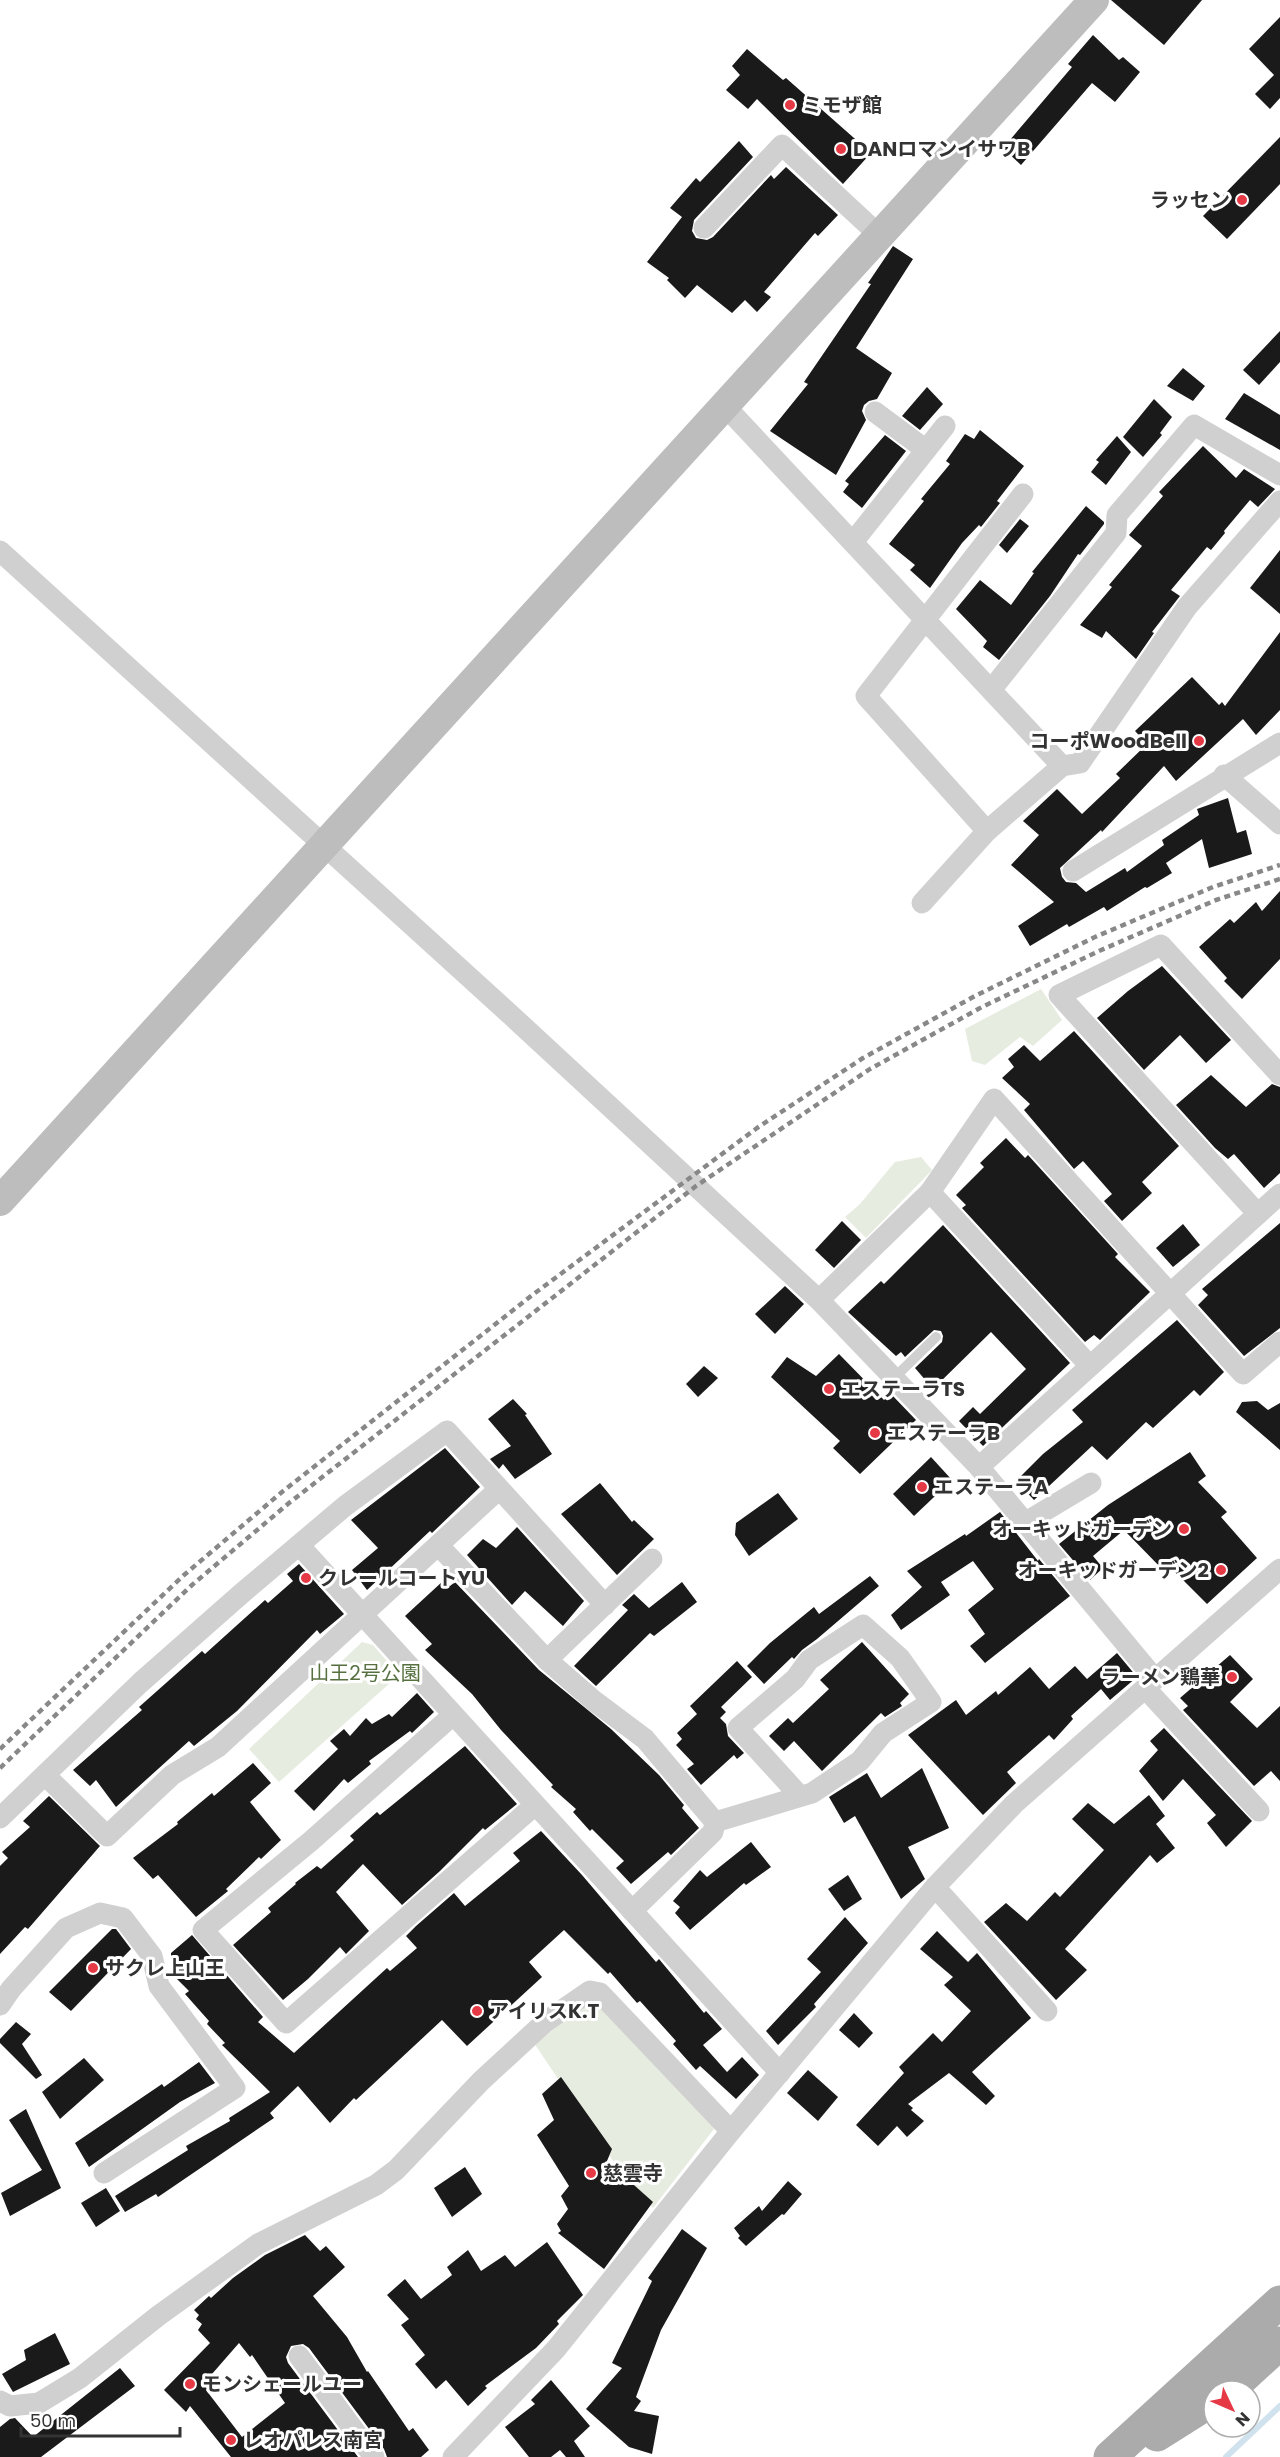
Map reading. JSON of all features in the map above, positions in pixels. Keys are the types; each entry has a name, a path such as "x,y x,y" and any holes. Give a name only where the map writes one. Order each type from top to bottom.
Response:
{"main road":[{"path":"1110,2457 1280,2302"},
{"path":"1240,2379 1280,2343"},
{"path":"1132,2457 1162,2430 1202,2408"},
{"path":"1156,2457 1202,2413"}],"street":[{"path":"0,1201 1094,0"},
{"path":"704,228 782,145 880,236"},
{"path":"724,405 1062,766"},
{"path":"875,412 926,450"},
{"path":"991,690 1116,533 1117,515 1194,425 1280,476"},
{"path":"853,542 945,426"},
{"path":"987,831 866,696 924,618 1023,494"},
{"path":"922,903 987,831 1062,766 1080,763 1187,607 1280,501"},
{"path":"0,550 324,844 819,1300 979,1467 1026,1522 1150,1684 1259,1811"},
{"path":"1073,871 1280,742"},
{"path":"1224,775 1280,824"},
{"path":"1258,1214 1059,995 1161,945 1280,1075"},
{"path":"819,1300 930,1192 994,1098 1243,1374 1280,1342"},
{"path":"930,1192 1090,1366"},
{"path":"979,1467 1280,1194"},
{"path":"0,1818 140,1683 299,1545 345,1506 447,1431 604,1605"},
{"path":"1026,1522 1091,1483"},
{"path":"45,1775 107,1836 172,1775 218,1747 498,1490"},
{"path":"299,1545 780,2073"},
{"path":"438,1545 547,1660 593,1700 645,1738 715,1822 714,1832 632,1911"},
{"path":"547,1660 652,1559"},
{"path":"453,2457 556,2349 730,2131 934,1887 1014,1804 1280,1569"},
{"path":"715,1822 799,1795 812,1793 860,1761 883,1733 931,1702 900,1658 863,1625 809,1660 795,1679 738,1728 799,1795"},
{"path":"453,1714 311,1841 203,1930 286,2024 535,1805"},
{"path":"934,1887 1047,2011"},
{"path":"4,1991 66,1928 100,1913 123,1918 152,1956 159,1986 235,2088 104,2174"},
{"path":"0,2401 10,2406 39,2403 80,2378 158,2316 258,2244 376,2185 396,2170 482,2081 537,2029 590,1991 600,1993 730,2131"},
{"path":"299,2356 374,2457"}],"lane":[{"path":"894,1378 936,1337"}],"green space":[{"path":"1041,989 1062,1020 1033,1046 1020,1037 985,1065 972,1061 965,1029"},
{"path":"921,1157 932,1170 866,1238 845,1217 860,1204 895,1162"},
{"name":"山王2号公園","path":"362,1642 373,1645 399,1675 279,1782 249,1749"},
{"path":"589,1999 601,2002 717,2125 653,2208 611,2158 534,2043"}],"building":[{"path":"1111,0 1202,0 1164,45"},
{"path":"1280,17 1280,98 1270,109 1255,94 1274,75 1249,49"},
{"path":"1093,35 1119,60 1123,57 1140,72 1115,102 1092,83 1021,165 1003,148 1072,67 1068,64"},
{"path":"747,49 783,80 786,78 871,153 843,184 757,99 748,109 726,90 740,75 732,66"},
{"name":"ラッセン","path":"1280,137 1280,184 1227,239 1203,216"},
{"path":"739,141 753,157 694,220 692,231 696,238 707,240 713,237 771,175 774,179 786,167 838,215 818,236 815,233 764,292 771,297 757,312 745,300 732,313 697,285 685,298 667,280 669,278 647,262 682,217 670,208 696,178 700,182"},
{"path":"893,246 913,259 856,348 892,373 877,399 864,405 862,411 866,420 836,475 770,431 808,384 804,382 871,284 868,283"},
{"path":"1280,331 1280,362 1259,385 1243,370"},
{"path":"1183,368 1205,386 1193,401 1167,386"},
{"path":"927,387 943,404 920,430 902,416"},
{"path":"1244,393 1280,415 1280,450 1225,419"},
{"path":"1154,399 1172,417 1160,433 1162,435 1143,457 1123,437"},
{"path":"980,430 1024,466 997,501 1000,503 981,527 979,525 962,543 930,588 910,570 915,565 889,544 924,501 921,499 950,464 946,461 965,434 974,439"},
{"path":"885,435 906,451 862,508 843,492 849,484 845,481"},
{"path":"1117,436 1131,452 1106,485 1091,472 1099,462 1096,460"},
{"path":"1203,446 1236,478 1244,469 1275,489 1258,507 1250,500 1211,550 1207,547 1171,590 1180,596 1152,632 1154,633 1136,659 1106,631 1102,638 1080,625 1112,587 1109,585 1142,546 1129,535 1163,496 1159,492"},
{"path":"1086,506 1104,524 1080,555 1078,554 1050,596 999,660 983,647 987,641 956,609 980,580 1011,605 1034,573 1032,572"},
{"path":"1020,519 1029,526 1007,553 999,545"},
{"path":"1280,550 1280,614 1250,588"},
{"path":"1280,632 1280,710 1256,735 1243,719 1176,781 1164,766 1102,832 1101,830 1060,868 1066,882 1076,883 1086,892 1125,868 1127,872 1164,845 1162,840 1199,815 1197,809 1228,798 1237,833 1246,830 1252,854 1209,868 1202,839 1166,863 1172,873 1107,911 1104,907 1069,927 1067,924 1030,946 1018,926 1054,902 1011,865 1039,835 1023,821 1057,789 1082,814 1120,778 1116,774 1147,744 1135,731 1192,677 1219,705 1222,702 1225,706"},
{"path":"1280,891 1280,959 1242,999 1224,981 1227,978 1199,947 1230,919 1234,923 1256,902 1262,911"},
{"path":"1162,966 1231,1040 1206,1063 1180,1035 1144,1070 1097,1018"},
{"path":"1074,1031 1179,1146 1142,1182 1152,1193 1122,1221 1104,1201 1112,1194 1083,1161 1074,1169 1024,1110 1030,1104 1002,1078 1014,1067 1008,1059 1024,1045 1040,1061"},
{"path":"1211,1075 1246,1107 1272,1084 1280,1087 1280,1173 1264,1188 1234,1154 1228,1159 1215,1148 1176,1105"},
{"path":"1006,1138 1025,1158 1028,1155 1118,1254 1115,1257 1150,1292 1100,1340 1094,1335 1085,1342 962,1208 966,1205 956,1195 984,1167 980,1163"},
{"path":"842,1221 861,1240 834,1268 815,1250"},
{"path":"1280,1223 1280,1328 1244,1356 1198,1305 1208,1295 1202,1289"},
{"path":"1183,1224 1200,1245 1173,1267 1156,1248"},
{"path":"943,1225 1070,1363 983,1446 959,1421 973,1407 980,1414 1026,1369 991,1332 933,1389 915,1368 942,1342 941,1331 934,1330 905,1357 901,1352 896,1356 848,1312 881,1281 884,1284"},
{"path":"785,1286 804,1304 775,1334 755,1314"},
{"path":"1177,1320 1224,1372 1200,1396 1194,1390 1153,1428 1146,1422 1107,1460 1092,1446 1034,1500 1016,1481 1043,1454 1083,1422 1072,1410"},
{"path":"839,1354 884,1400 891,1394 916,1420 860,1474 833,1448 840,1441 771,1377 787,1357 816,1376"},
{"path":"704,1366 718,1378 698,1397 686,1384"},
{"path":"513,1399 527,1414 525,1415 552,1454 515,1479 503,1464 499,1469 490,1459 511,1446 488,1419"},
{"path":"1257,1401 1268,1410 1280,1403 1280,1450 1236,1412 1242,1402"},
{"path":"445,1448 480,1487 367,1590 352,1570 378,1548 351,1520"},
{"path":"1190,1452 1206,1476 1198,1482 1227,1512 1221,1517 1257,1558 1207,1604 1169,1566 1164,1571 1124,1530 1093,1556 1103,1568 1090,1580 1059,1544 1108,1505"},
{"name":"エステーラA","path":"931,1457 952,1480 914,1516 893,1494"},
{"path":"600,1483 632,1522 634,1520 654,1539 617,1575 561,1514"},
{"path":"778,1493 798,1519 749,1556 735,1535 736,1523"},
{"path":"1000,1512 1038,1561 1039,1559 1070,1596 985,1663 970,1646 985,1634 968,1610 994,1589 973,1561 941,1582 950,1595 901,1630 891,1615 922,1587 907,1571 965,1534 966,1536"},
{"path":"517,1527 584,1601 563,1626 525,1591 512,1605 467,1555 483,1539 496,1548"},
{"path":"299,1564 344,1614 320,1634 317,1630 237,1711 194,1746 189,1741 116,1807 96,1780 90,1786 73,1770 142,1710 139,1707 202,1651 205,1654 265,1600 268,1603 293,1581 287,1574"},
{"path":"870,1576 879,1586 794,1659 792,1657 764,1684 747,1666 770,1643 814,1607 819,1614"},
{"path":"443,1581 450,1586 455,1582 539,1670 611,1729 659,1775 684,1805 682,1808 699,1828 671,1855 668,1852 631,1884 616,1868 624,1861 592,1829 590,1831 573,1812 576,1809 551,1787 553,1785 501,1730 472,1694 425,1650 432,1644 405,1616"},
{"path":"682,1582 697,1602 654,1636 650,1633 596,1686 574,1666 628,1610 622,1605 634,1594 649,1608"},
{"path":"862,1642 909,1694 900,1703 902,1706 885,1717 881,1713 822,1771 794,1741 784,1751 769,1736 788,1718 793,1723 829,1689 820,1680"},
{"path":"1117,1653 1137,1677 1110,1700 1101,1689 1071,1716 1073,1719 1054,1740 1049,1735 1007,1772 1016,1783 983,1815 908,1735 956,1700 966,1715 996,1691 998,1695 1030,1667 1049,1689 1075,1666 1087,1679"},
{"path":"1230,1655 1253,1679 1230,1702 1257,1728 1280,1706 1280,1781 1271,1771 1254,1786 1183,1710 1188,1706 1180,1698"},
{"path":"737,1661 752,1677 721,1707 726,1712 720,1718 726,1724 728,1736 744,1753 737,1759 734,1755 701,1785 687,1769 694,1764 676,1745 682,1739 677,1733 697,1714 690,1706"},
{"path":"417,1693 434,1712 412,1733 410,1731 369,1761 371,1764 348,1783 344,1779 314,1811 294,1791 338,1749 330,1741 344,1729 350,1736 366,1718 372,1724 389,1714 392,1717"},
{"path":"1164,1728 1252,1821 1226,1847 1207,1823 1216,1815 1183,1779 1163,1801 1139,1771 1158,1750 1150,1741"},
{"path":"465,1746 517,1804 485,1830 483,1828 402,1905 363,1864 336,1892 369,1931 346,1954 340,1947 283,2000 233,1945 271,1912 268,1908 295,1883 317,1866 321,1869 354,1840 350,1836 377,1812 380,1815"},
{"path":"253,1763 271,1783 250,1802 281,1840 261,1859 259,1857 226,1889 228,1891 196,1917 158,1875 153,1879 133,1858 178,1824 177,1822 212,1793 214,1796"},
{"path":"922,1768 949,1828 908,1847 925,1879 901,1899 855,1816 844,1823 829,1797 867,1773 881,1798"},
{"path":"1149,1795 1165,1816 1156,1824 1175,1848 1157,1863 1150,1855 1065,1949 1087,1970 1056,2000 984,1922 1006,1903 1027,1921 1055,1892 1060,1897 1104,1850 1072,1819 1088,1803 1114,1824"},
{"path":"49,1796 100,1846 28,1929 25,1927 0,1954 0,1866 8,1858 2,1852 30,1827 23,1821"},
{"path":"541,1831 656,1962 659,1959 704,2013 706,2011 722,2029 703,2045 727,2072 742,2057 759,2075 736,2099 700,2066 696,2070 673,2044 676,2041 640,2001 637,2003 610,1972 608,1974 564,1930 529,1962 542,1977 467,2046 442,2020 356,2100 354,2098 330,2123 298,2086 270,2113 274,2118 158,2197 156,2194 125,2212 115,2196 188,2150 186,2146 230,2121 229,2118 270,2092 222,2045 225,2043 207,2024 209,2021 185,1994 189,1991 171,1973 171,1953 192,1935 263,2017 258,2022 294,2053 387,1968 390,1971 417,1948 406,1936 416,1926 454,1893 465,1906 520,1861 513,1853"},
{"path":"751,1842 771,1867 746,1885 744,1883 690,1930 675,1913 680,1907 673,1901 700,1870 707,1877"},
{"path":"848,1875 862,1899 844,1911 828,1889"},
{"path":"845,1917 868,1943 814,2004 816,2007 778,2045 766,2031 821,1972 807,1959"},
{"name":"サクレ上山王","path":"112,1929 116,1929 131,1949 71,2011 49,1992"},
{"path":"937,1931 968,1962 977,1953 1031,2018 972,2072 995,2096 986,2105 949,2073 908,2104 913,2108 911,2110 924,2121 907,2137 897,2126 878,2146 856,2125 904,2073 899,2067 933,2033 942,2042 971,2011 944,1985 953,1977 920,1949"},
{"path":"854,2013 873,2033 859,2048 839,2030"},
{"path":"16,2022 31,2034 22,2044 42,2075 36,2079 0,2043 0,2039"},
{"path":"84,2058 104,2080 60,2119 42,2092"},
{"path":"199,2062 215,2083 180,2102 89,2167 75,2143 162,2084 164,2087"},
{"path":"808,2070 838,2097 818,2121 787,2093"},
{"name":"慈雲寺","path":"561,2077 612,2149 607,2161 653,2202 604,2269 558,2233 561,2231 557,2224 568,2209 561,2196 569,2186 537,2135 554,2120 542,2094"},
{"path":"26,2109 61,2188 10,2216 1,2193 42,2170 9,2120"},
{"path":"465,2167 482,2194 452,2217 434,2188"},
{"path":"788,2181 802,2194 784,2215 782,2214 746,2246 738,2238 740,2236 734,2228 759,2206 762,2211"},
{"path":"106,2188 120,2211 96,2227 81,2203"},
{"path":"682,2229 707,2248 661,2330 636,2397 641,2401 634,2411 659,2416 652,2454 629,2447 586,2409 622,2368 612,2363 652,2281 648,2278"},
{"path":"305,2235 320,2251 326,2246 345,2267 313,2296 347,2337 367,2372 409,2431 413,2428 429,2450 421,2457 387,2457 384,2449 309,2348 303,2344 291,2346 286,2357 288,2363 358,2457 231,2457 190,2406 186,2412 164,2390 210,2343 198,2330 202,2324 196,2319 199,2315 194,2310 209,2296 211,2298 233,2278 265,2255","holes":["239,2343 250,2357 252,2355 285,2403 242,2437 206,2390 216,2379 212,2374"]},
{"path":"547,2242 583,2295 557,2321 559,2324 536,2348 485,2386 487,2388 468,2406 446,2380 436,2389 415,2364 425,2355 401,2325 409,2319 387,2295 405,2279 421,2299 452,2275 447,2267 468,2250 481,2271 505,2255 515,2267"},
{"path":"55,2333 70,2364 13,2392 2,2374 26,2360 24,2350"},
{"path":"120,2368 135,2386 41,2457 0,2457 0,2427 10,2419 15,2418 33,2437"},
{"path":"551,2380 590,2426 574,2441 585,2457 566,2457 560,2450 551,2457 529,2457 505,2427 535,2404 531,2400"}],"waterway":[{"path":"1226,2457 1280,2406"}],"railway":[{"path":"0,1749 184,1575 282,1492 531,1296 757,1128 863,1058 975,996 1095,937 1213,887 1280,865"},
{"path":"0,1768 192,1585 289,1503 696,1186 870,1069 982,1007 1099,951 1216,900 1280,879"}],"place":[{"name":"ミモザ館","path":"790,105"},
{"name":"DANロマンイサワB","path":"841,149"},
{"name":"ラッセン","path":"1242,200"},
{"name":"コーポWoodBell","path":"1199,741"},
{"name":"エステーラTS","path":"829,1389"},
{"name":"エステーラB","path":"875,1433"},
{"name":"エステーラA","path":"922,1487"},
{"name":"オーキッドガーデン","path":"1184,1529"},
{"name":"オーキッドガーデン2","path":"1221,1570"},
{"name":"クレールコートYU","path":"306,1578"},
{"name":"ラーメン鶏華","path":"1232,1677"},
{"name":"サクレ上山王","path":"93,1968"},
{"name":"アイリスK.T","path":"477,2011"},
{"name":"慈雲寺","path":"591,2173"},
{"name":"モンシェールユー","path":"190,2384"},
{"name":"レオパレス南宮","path":"231,2440"}]}
